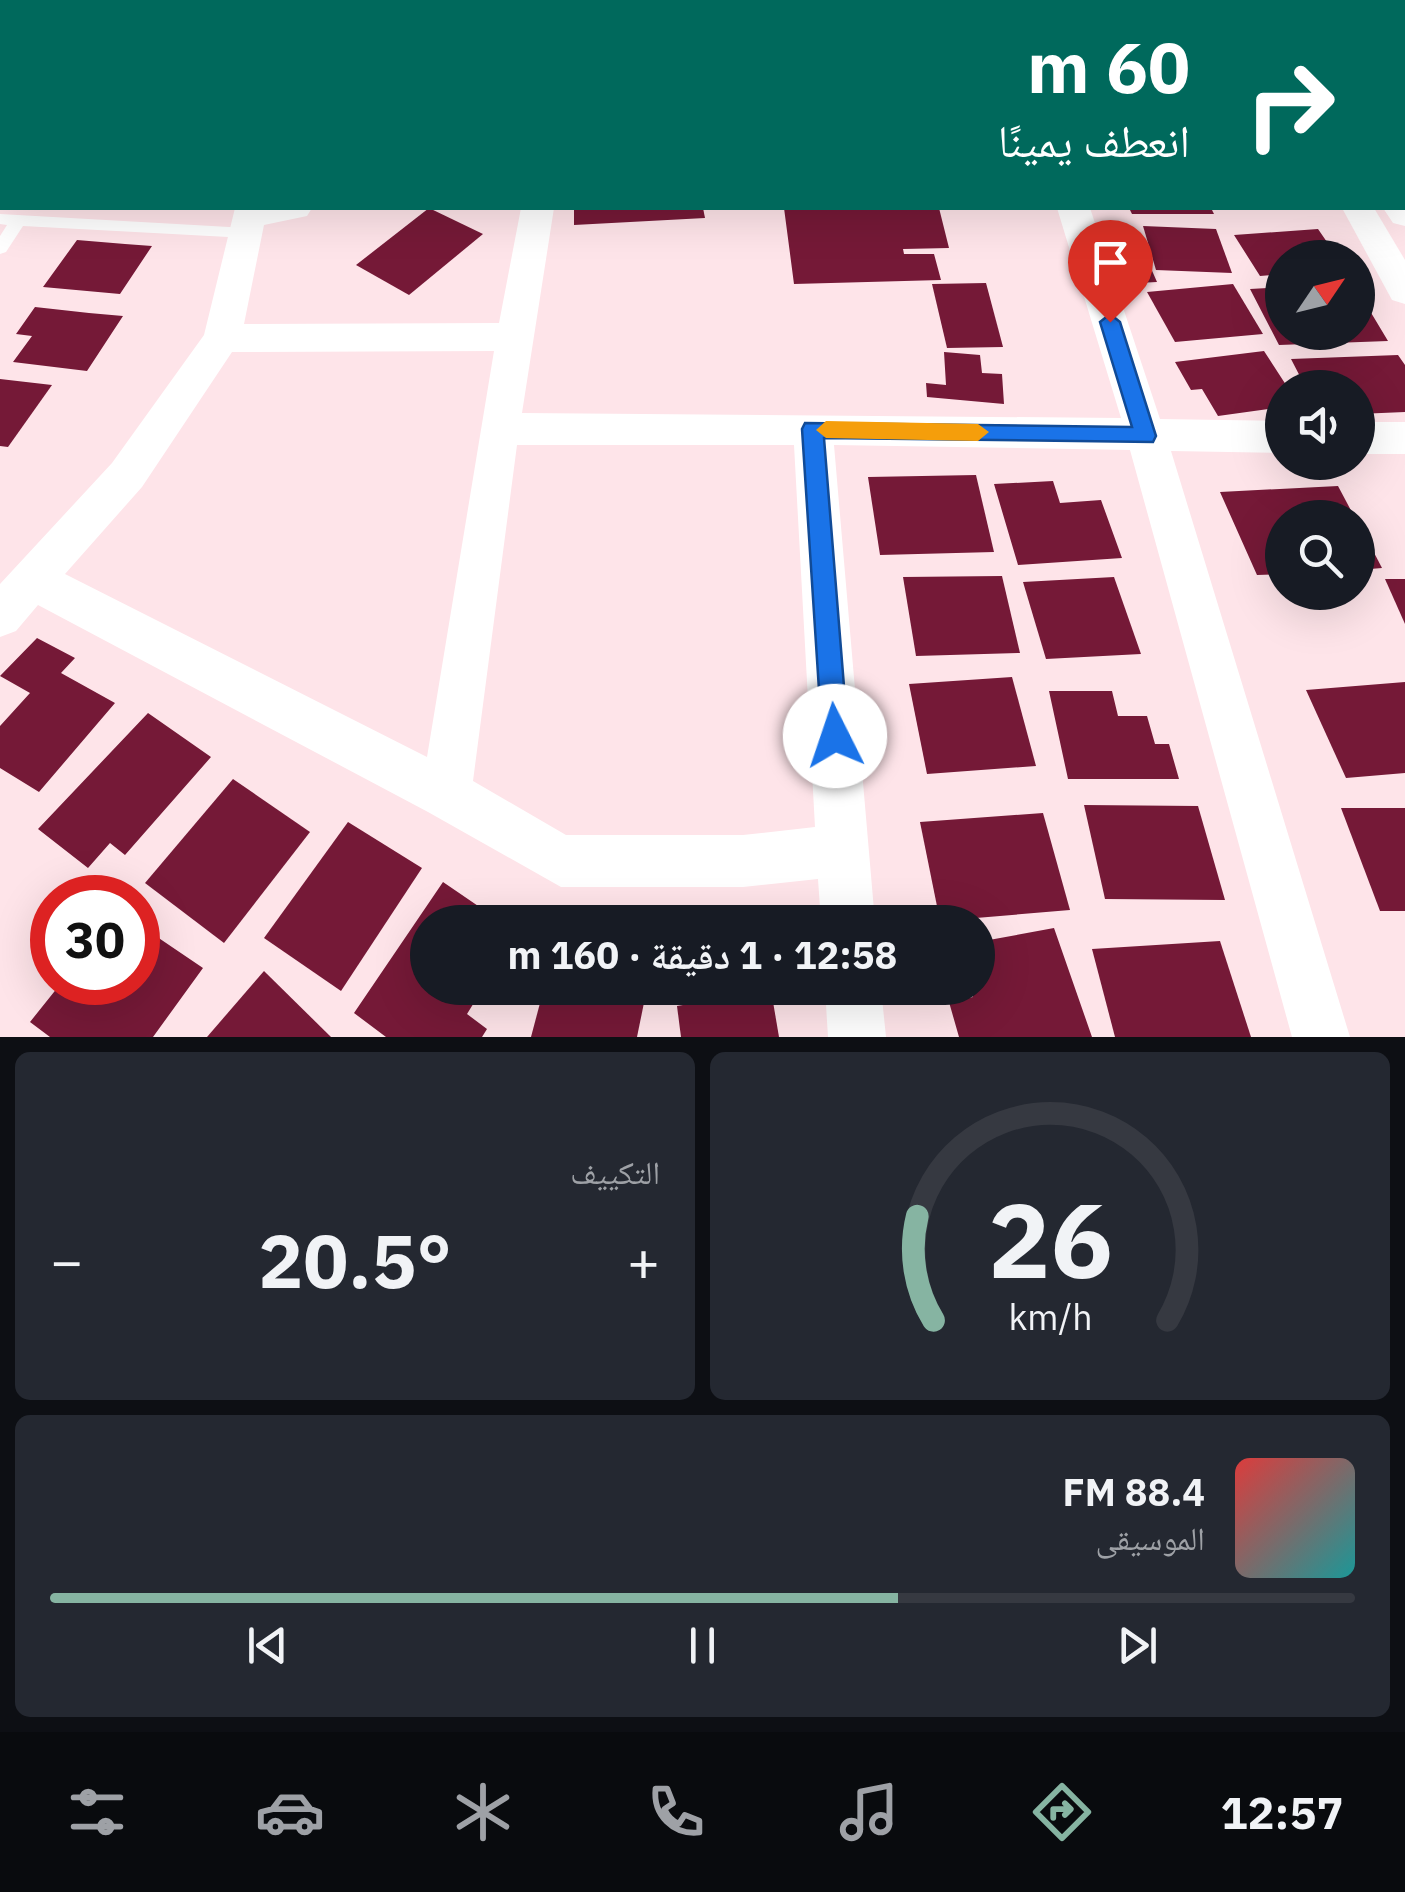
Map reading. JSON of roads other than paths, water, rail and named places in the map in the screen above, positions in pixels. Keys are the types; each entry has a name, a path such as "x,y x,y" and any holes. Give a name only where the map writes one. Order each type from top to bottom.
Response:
{"street":[{"path":"0,616 127,476 222,338 250,219 287,210"},
{"path":"446,794 513,337 538,210"},
{"path":"1075,210 1146,436 1321,1037"},
{"path":"1359,210 1405,290"},
{"path":"222,338 513,337"},
{"path":"499,429 813,429 1265,437"},
{"path":"813,429 847,905"},
{"path":"1375,438 1405,438"},
{"path":"33,580 446,794 561,861 744,861 843,850"},
{"path":"854,1005 856,1037"}],"lane":[{"path":"0,219 250,219"},
{"path":"0,248 19,220"}]}
